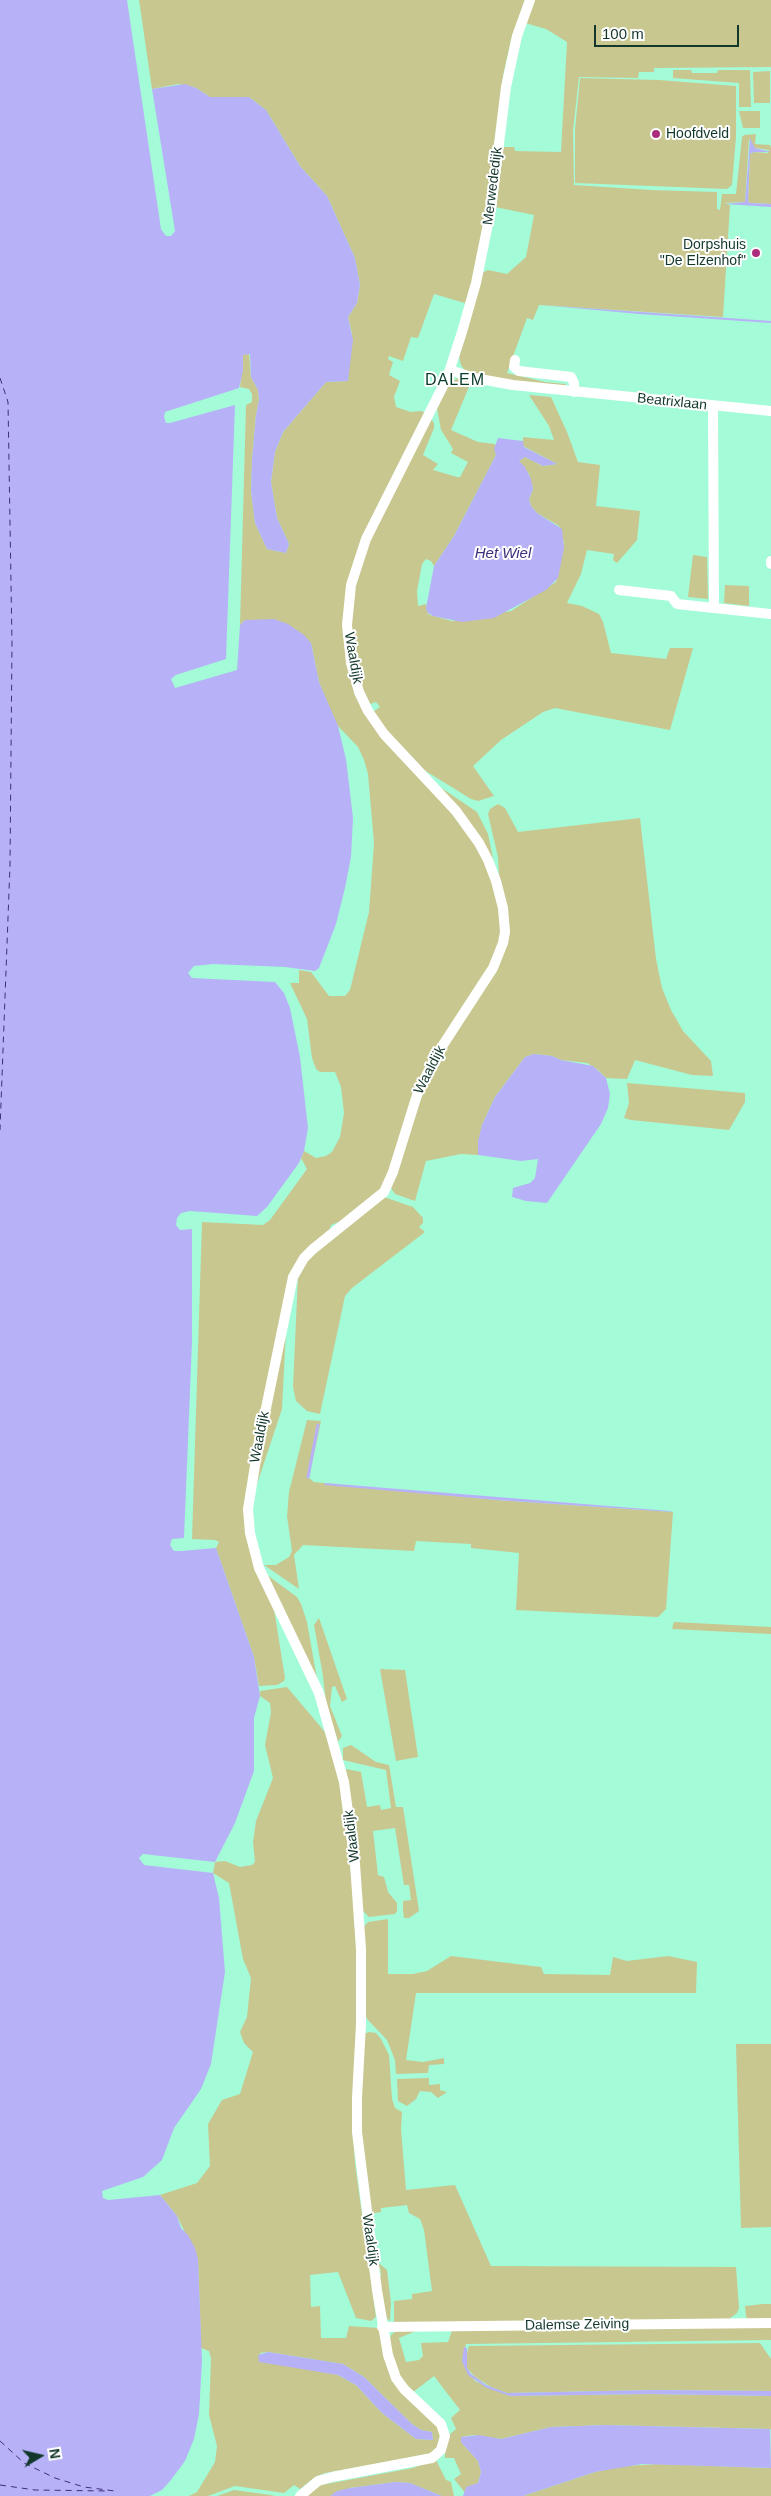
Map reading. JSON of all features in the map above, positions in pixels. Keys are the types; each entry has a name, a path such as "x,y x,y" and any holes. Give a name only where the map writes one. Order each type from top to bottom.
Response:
{"street":[{"name":"Merwededijk","path":"450,370 482,260 492,209 506,87 517,36 530,0"},
{"path":"515,360 514,367 518,372 571,377 574,383 574,392"},
{"name":"Beatrixlaan","path":"450,370 500,384 771,411"},
{"name":"Waaldijk","path":"300,2496 318,2481 427,2459 438,2453 444,2445 445,2436 441,2424 404,2389 390,2366 382,2327 357,2132 356,2098 361,2024 361,1949 355,1864 344,1782 319,1693 258,1568 250,1533 248,1509 258,1447 293,1277 304,1258 313,1249 384,1192 393,1172 411,1112 427,1074 439,1051 493,968 505,932 503,908 496,881 479,843 456,811 375,722 359,692 348,644 348,606 359,557 450,370"},
{"path":"713,406 714,608"},
{"path":"619,590 672,596 677,604 688,606 771,614"},
{"name":"Dalemse Zeiving","path":"382,2327 771,2323"}],"shaded area":[{"path":"139,0 525,0 511,40 503,76 482,240 468,304 434,294 418,338 411,337 403,361 389,356 388,359 393,362 389,375 400,381 394,397 396,407 411,412 421,411 426,413 346,592 359,699 472,839 488,866 502,917 500,942 489,968 436,1049 389,1173 381,1189 344,1220 331,1225 329,1233 301,1257 246,1501 274,1609 285,1678 284,1681 277,1685 259,1686 254,1657 216,1548 219,1542 215,1540 192,1539 202,1222 263,1225 270,1220 307,1169 301,1158 304,1151 316,1158 326,1156 332,1152 340,1137 344,1113 341,1087 335,1072 320,1072 316,1069 312,1058 307,1019 290,983 299,983 299,970 311,972 329,996 345,996 350,990 369,912 374,843 368,774 364,760 358,747 338,726 326,701 319,682 311,643 245,620 240,625 246,405 252,402 252,394 249,389 240,387 243,355 249,353 251,377 258,390 259,400 252,460 251,491 255,523 267,549 286,553 289,544 277,518 271,482 275,452 283,432 326,382 348,381 352,334 348,317 357,303 360,285 355,258 327,196 300,166 266,110 249,97 210,97 196,88 178,84 152,89"},
{"path":"534,0 771,0 771,67 654,68 654,72 639,72 638,78 579,77 573,131 574,185 717,192 717,209 720,210 722,194 736,194 742,137 744,135 756,134 755,144 770,145 771,148 771,204 750,203 748,201 750,154 754,152 768,153 769,150 755,148 749,139 745,202 725,203 730,205 723,317 539,305 533,320 527,318 507,373 545,382 566,384 565,387 493,379 465,371 459,357 482,273 488,270 507,274 526,257 534,215 495,207 503,147 514,147 515,151 561,152 567,42 546,29 525,23"},
{"path":"673,70 691,70 692,73 717,73 718,70 750,70 751,107 739,107 739,83 673,78"},
{"path":"770,71 770,103 754,103 753,72"},
{"name":"Hoofdveld","path":"580,78 659,80 736,86 736,137 732,185 727,189 575,183 575,130"},
{"path":"739,111 760,111 760,128 743,128"},
{"path":"459,378 471,382 451,430 478,442 495,444 496,455 454,536 434,566 431,561 426,559 422,564 417,591 418,606 426,604 427,612 430,615 452,621 511,611 556,582 564,543 559,526 537,513 531,506 529,499 533,489 529,474 519,461 525,457 543,466 557,464 523,446 523,437 554,440 549,426 529,395 551,397 578,462 600,465 596,506 640,511 637,540 617,563 613,560 614,554 587,550 581,574 567,603 582,606 599,614 611,653 666,659 670,648 693,648 670,730 555,708 543,712 501,740 473,766 494,796 478,801 471,799 424,770 383,727 373,712 380,707 376,702 370,704 362,688 351,638 353,592 364,550 431,419 434,423 434,428 423,455 438,464 433,470 460,477 468,462 451,453 453,449 441,430 437,408 450,382"},
{"path":"693,555 707,557 708,599 688,597"},
{"path":"725,585 749,586 749,606 724,603"},
{"path":"440,787 477,812 488,834 494,863"},
{"path":"498,804 505,808 518,832 640,818 656,959 662,988 671,1010 683,1031 711,1061 713,1076 692,1075 635,1060 627,1079 606,1078 587,1063 534,1054 525,1057 495,1097 482,1125 478,1155 461,1154 426,1161 415,1201 395,1194 391,1188 408,1132 432,1070 503,955 498,857 488,814 490,809"},
{"path":"627,1083 745,1093 745,1102 729,1130 631,1120 624,1118 629,1103"},
{"path":"384,1197 413,1207 423,1218 423,1223 419,1227 425,1232 352,1288 345,1296 320,1414 307,1411 296,1401 293,1387 298,1276 306,1261"},
{"path":"286,1330 282,1409 256,1487 263,1438"},
{"path":"307,1420 321,1421 309,1478 314,1482 497,1500 673,1512 666,1609 658,1617 516,1610 519,1553 471,1548 471,1544 416,1541 414,1551 303,1545 294,1555 299,1589 264,1565 276,1565 289,1557 292,1551 287,1516 289,1492"},
{"path":"267,1575 297,1597 301,1604 307,1622 317,1679"},
{"path":"319,1618 347,1699 342,1702 335,1686 332,1687 330,1706 342,1736 338,1742 326,1704 314,1625"},
{"path":"674,1622 771,1627 771,1634 672,1629"},
{"path":"380,1669 405,1670 418,1757 396,1761"},
{"path":"287,1687 325,1732 338,1768 353,1889 358,1988 352,2119 355,2163 376,2317 371,2321 356,2318 338,2272 310,2275 311,2307 320,2306 321,2338 346,2338 349,2326 379,2328 385,2356 437,2424 440,2436 437,2448 429,2454 325,2473 315,2477 300,2489 294,2485 284,2493 235,2486 208,2496 189,2496 197,2492 215,2462 217,2446 209,2415 211,2358 209,2351 201,2348 198,2259 177,2216 160,2195 197,2183 210,2166 208,2124 222,2100 240,2094 253,2052 244,2043 240,2032 247,2017 251,1978 243,1959 229,1883 213,1873 215,1862 225,1861 240,1867 252,1865 255,1862 253,1842 256,1821 273,1778 265,1745 271,1712 270,1703 260,1696 260,1691","holes":["268,2352 343,2364 364,2377 412,2424 421,2430 432,2432 433,2440 416,2439 382,2413 356,2385 338,2375 272,2362 262,2362 260,2353"]},
{"path":"351,1745 376,1762 389,1765 396,1807 403,1807 419,1911 409,1918 404,1918 403,1901 411,1900 409,1885 404,1885 395,1828 373,1831 378,1875 384,1877 388,1892 397,1903 397,1911 395,1914 369,1917 362,1910 346,1769 361,1772 367,1807 380,1805 381,1810 391,1808 386,1770 343,1760 343,1748"},
{"path":"388,1919 388,1974 413,1974 427,1971 451,1956 541,1967 544,1974 610,1975 613,1957 627,1961 668,1956 697,1962 696,1993 416,1993 406,2060 423,2062 444,2058 444,2064 429,2065 428,2073 396,2074 395,2060 387,2040 367,2019 365,2014 363,1928 368,1922"},
{"path":"369,2032 376,2033 389,2055 392,2099 395,2108 402,2112 401,2129 406,2190 455,2185 491,2266 736,2267 739,2308 737,2313 729,2319 394,2323 394,2301 412,2299 412,2294 432,2291 424,2230 420,2219 409,2213 407,2205 381,2208 381,2212 369,2214 360,2126 364,2034"},
{"path":"736,2044 771,2044 771,2227 741,2228"},
{"path":"429,2078 429,2085 440,2084 440,2090 447,2092 438,2098 431,2092 420,2091 416,2099 407,2106 398,2101 397,2079"},
{"path":"376,2261 387,2270 391,2303 390,2321 385,2317 378,2280 381,2275 380,2268"},
{"path":"771,2304 771,2320 749,2320 746,2317 745,2306"},
{"path":"771,2325 771,2340 466,2344 462,2361 475,2381 510,2396 649,2394 771,2396 771,2429 605,2425 551,2427 501,2439 473,2435 461,2437 461,2442 478,2461 481,2472 478,2483 466,2494 454,2479 461,2474 454,2458 445,2458 448,2436 456,2429 451,2418 460,2410 434,2376 412,2393 399,2378 389,2343 391,2335 396,2331 416,2331 399,2338 406,2362 419,2360 423,2356 421,2343 448,2342 453,2328"},
{"path":"760,2343 771,2359 771,2391 654,2390 507,2393 491,2387 475,2377 467,2368 465,2360 469,2346"},
{"path":"436,2460 446,2480 451,2482 454,2496 442,2496 410,2483 395,2482 350,2488 330,2496 305,2496 321,2485 413,2468"},
{"path":"659,2464 771,2468 771,2496 523,2496 595,2472 623,2466"},
{"path":"234,2490 271,2495 275,2496 217,2496"}],"water":[{"path":"0,0 127,0 161,229 166,236 171,236 175,231 152,89 185,84 196,88 210,97 249,97 266,110 300,166 327,196 355,258 360,285 357,303 348,317 353,340 348,381 326,382 283,432 275,452 271,482 277,518 289,544 286,553 267,549 255,523 251,491 252,460 259,400 258,390 251,377 250,354 243,355 243,371 239,388 165,412 164,417 166,423 170,423 235,405 226,659 176,675 171,679 175,688 237,670 240,625 245,620 274,619 288,624 304,635 311,643 319,682 338,726 346,759 353,818 351,857 345,888 336,924 319,968 315,971 285,967 213,964 194,966 188,973 192,978 275,982 284,993 290,1008 300,1057 308,1128 304,1151 299,1163 267,1207 257,1216 190,1211 181,1213 177,1218 176,1225 180,1230 192,1229 192,1342 184,1538 172,1539 170,1545 174,1551 216,1548 254,1657 260,1696 254,1718 254,1771 235,1823 215,1862 143,1854 139,1858 144,1865 213,1873 219,1898 225,1972 211,2064 201,2089 174,2128 162,2160 143,2177 102,2191 103,2198 108,2200 160,2195 177,2216 181,2228 188,2235 195,2248 198,2259 202,2361 199,2414 194,2439 185,2461 171,2480 162,2490 150,2496 0,2496"},
{"path":"750,138 755,148 771,152 754,152 750,154 748,201 750,203 771,204 771,207 725,204 745,202"},
{"path":"541,305 771,321 771,323 639,314"},
{"name":"Het Wiel","path":"498,438 523,441 524,447 557,464 543,466 525,457 519,461 525,467 531,479 533,489 529,499 531,506 537,513 562,529 564,548 558,578 546,590 494,618 462,622 433,616 427,612 426,608 434,566 454,536 496,455 494,449"},
{"path":"534,1054 552,1056 561,1060 593,1066 606,1078 610,1094 608,1108 601,1124 547,1203 526,1201 512,1197 513,1188 530,1183 535,1178 538,1159 521,1161 478,1155 478,1141 482,1125 495,1097 525,1057"},
{"path":"325,1483 672,1512 497,1500 324,1485"},
{"path":"464,2347 467,2348 467,2368 471,2374 486,2385 507,2393 654,2390 771,2391 771,2396 649,2394 510,2396 487,2388 468,2375 462,2361"},
{"path":"268,2352 343,2364 364,2377 412,2424 421,2430 432,2432 433,2440 416,2439 382,2413 356,2385 338,2375 259,2362 258,2355"},
{"path":"605,2425 770,2429 771,2468 642,2464 595,2472 523,2496 463,2496 466,2487 478,2483 481,2472 478,2461 461,2442 461,2437 479,2435 501,2439 551,2427"},
{"path":"395,2482 410,2483 442,2496 330,2496 337,2491 350,2488"}],"waterway":[{"path":"308,1477 318,1425"}],"ferry route":[{"path":"0,378 8,402 12,644 10,865 0,1130"},
{"path":"0,2441 24,2463 55,2478 84,2487 115,2491"},
{"path":"0,2485 35,2490 109,2491"}],"place":[{"name":"Hoofdveld","path":"656,134"},
{"name":"Dorpshuis \"De Elzenhof\"","path":"756,253"}],"district":[{"name":"DALEM","path":"455,381"}]}
